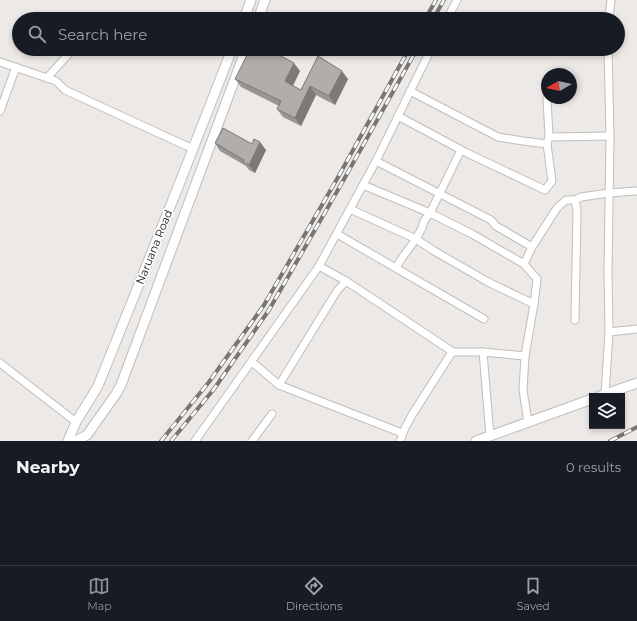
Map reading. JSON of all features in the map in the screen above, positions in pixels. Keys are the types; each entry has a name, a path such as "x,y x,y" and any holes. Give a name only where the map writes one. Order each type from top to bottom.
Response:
{"street":[{"path":"247,12 252,0"},
{"path":"261,12 265,0"},
{"path":"451,12 457,0"},
{"path":"610,12 611,0"},
{"path":"47,78 67,56"},
{"name":"Naruana Road","path":"68,441 76,422 98,386 229,56"},
{"path":"76,441 87,436 121,385 243,56"},
{"path":"195,441 320,266 376,161 428,56"},
{"path":"603,393 609,332 608,272 610,136 608,56"},
{"path":"0,62 56,81 65,90 193,149"},
{"path":"0,111 16,67"},
{"path":"410,91 498,137 523,141 610,136"},
{"path":"398,116 461,150 545,190 552,181 548,140 548,104"},
{"path":"396,268 416,239 461,150"},
{"path":"376,161 491,220 496,226 532,247"},
{"path":"363,185 430,213 472,234 524,264 537,279 525,356 523,390 528,422"},
{"path":"524,264 532,247 556,208 566,200 575,200 581,197 609,193 637,191"},
{"path":"575,200 577,211 575,320"},
{"path":"350,209 416,239 488,282 534,304"},
{"path":"337,234 484,319"},
{"path":"320,266 346,281 454,352"},
{"path":"279,385 336,291 346,281"},
{"path":"609,332 637,328"},
{"path":"400,441 402,433 412,415 449,354 454,352 483,352 525,356"},
{"path":"483,352 490,436"},
{"path":"252,362 279,385 402,433"},
{"path":"0,363 76,422"},
{"path":"609,393 637,383"},
{"path":"476,441 589,400"},
{"path":"252,441 272,414"}],"building":[{"path":"246,56 281,56 294,63 285,81 301,90 318,56 342,71 329,96 310,86 295,118 277,109 281,101 235,79"},
{"path":"223,128 252,144 254,139 260,142 249,165 243,162 244,160 215,143"}],"railway":[{"path":"429,12 436,0"},
{"path":"437,12 444,0"},
{"path":"161,441 209,382 264,305 337,179 405,56"},
{"path":"171,441 214,389 269,310 413,56"},
{"path":"610,441 637,427"}]}
